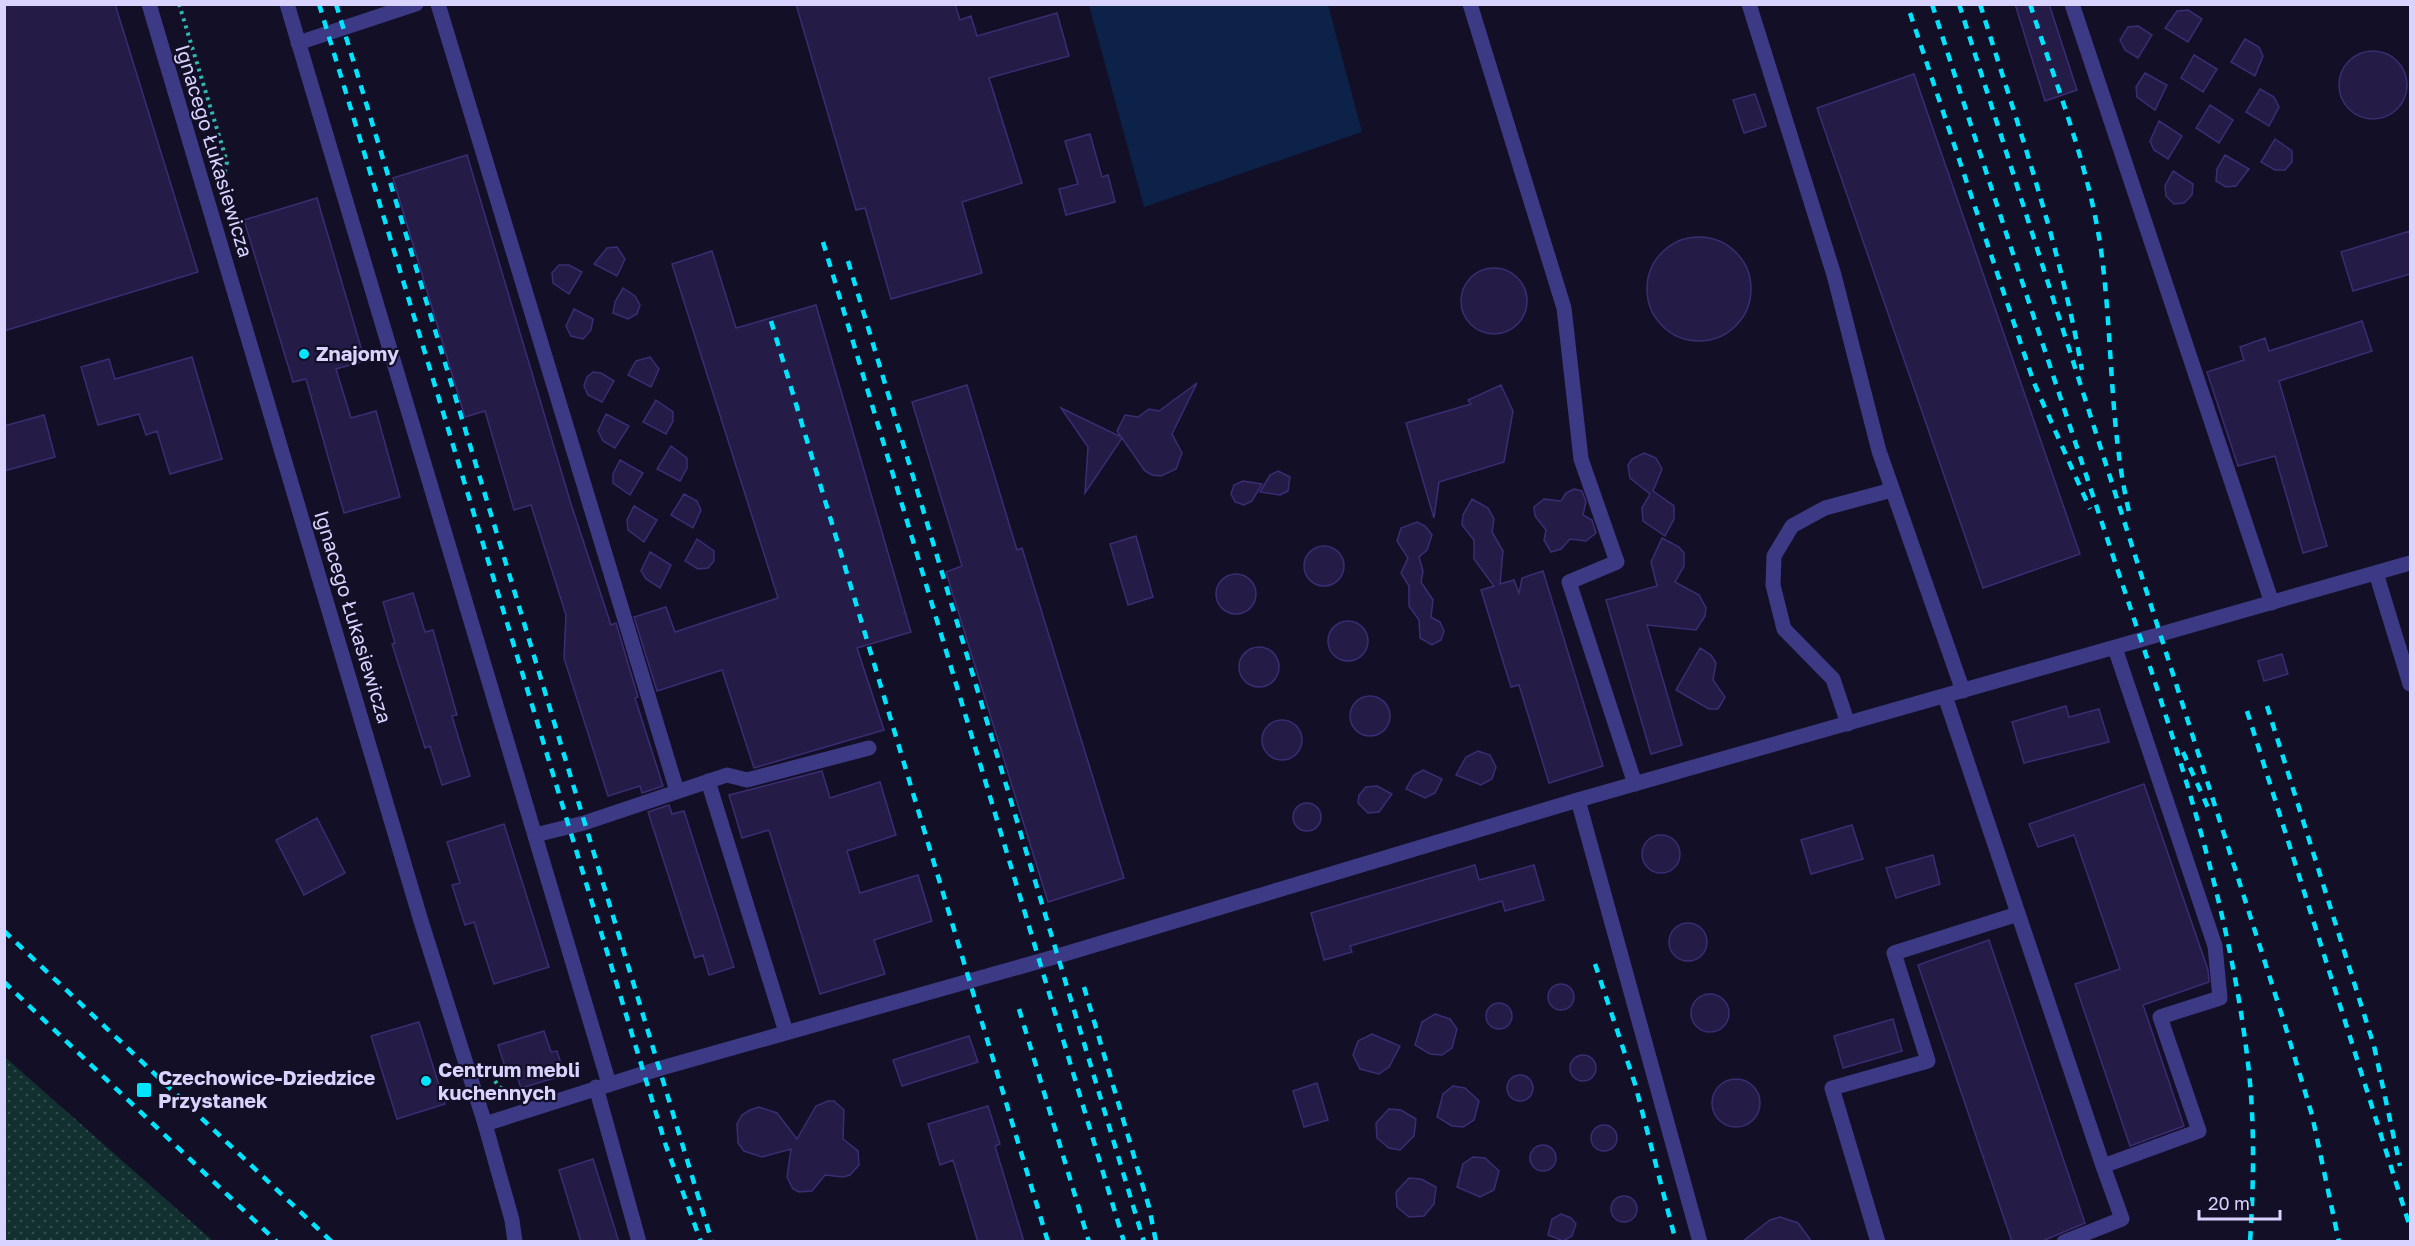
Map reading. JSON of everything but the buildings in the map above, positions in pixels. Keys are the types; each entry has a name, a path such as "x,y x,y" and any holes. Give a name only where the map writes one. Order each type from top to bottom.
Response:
{"street":[{"name":"Ignacego Łukasiewicza","path":"149,4 418,910 485,1124 512,1220 515,1242"},
{"path":"286,4 535,836 603,1085 639,1242"},
{"path":"298,43 416,4"},
{"path":"438,4 677,791"},
{"path":"1470,4 1564,308 1581,459 1617,562 1569,582 1635,784"},
{"path":"1749,4 1834,275 1879,451 1963,691"},
{"path":"2072,4 2272,603"},
{"path":"1848,724 1833,680 1784,629 1773,585 1774,556 1792,526 1825,508 1892,490"},
{"path":"485,1124 603,1085 1058,956 1578,800 2410,563"},
{"path":"2376,573 2410,684"},
{"path":"2103,1166 2199,1131 2160,1017 2220,998 2215,946 2115,648"},
{"path":"1945,696 2122,1220 2064,1242"},
{"path":"535,836 584,823 727,775 747,780 869,748"},
{"path":"708,781 786,1032"},
{"path":"1578,800 1700,1242"},
{"path":"1878,1242 1832,1088 1928,1061 1894,953 2018,914"}],"green space":[{"path":"5,1057 213,1241 5,1241"}],"water":[{"path":"1089,5 1328,5 1362,132 1144,207"}],"railway":[{"path":"319,4 666,1146 701,1242"},
{"path":"336,4 712,1242"},
{"path":"1932,4 2170,729 2208,858 2237,989 2250,1078 2253,1148 2250,1242"},
{"path":"1959,4 2284,1022 2312,1115 2339,1242"},
{"path":"1980,4 2050,231 2082,370"},
{"path":"2030,4 2071,126 2096,219 2105,283 2118,447 2129,512"},
{"path":"1910,13 2034,383 2090,509"},
{"path":"823,242 1124,1242"},
{"path":"848,261 1144,1242"},
{"path":"771,321 1048,1242"},
{"path":"2267,706 2374,1046 2400,1166"},
{"path":"2247,711 2410,1227"},
{"path":"2183,752 2210,812"},
{"path":"4,931 332,1242"},
{"path":"1595,964 1635,1084 1676,1242"},
{"path":"4,982 277,1242"},
{"path":"1084,987 1149,1207 1156,1242"},
{"path":"1019,1009 1089,1242"}],"place":[{"name":"Znajomy","path":"304,354"},
{"name":"Centrum mebli kuchennych","path":"426,1081"},
{"name":"Czechowice-Dziedzice Przystanek","path":"144,1090"}]}
